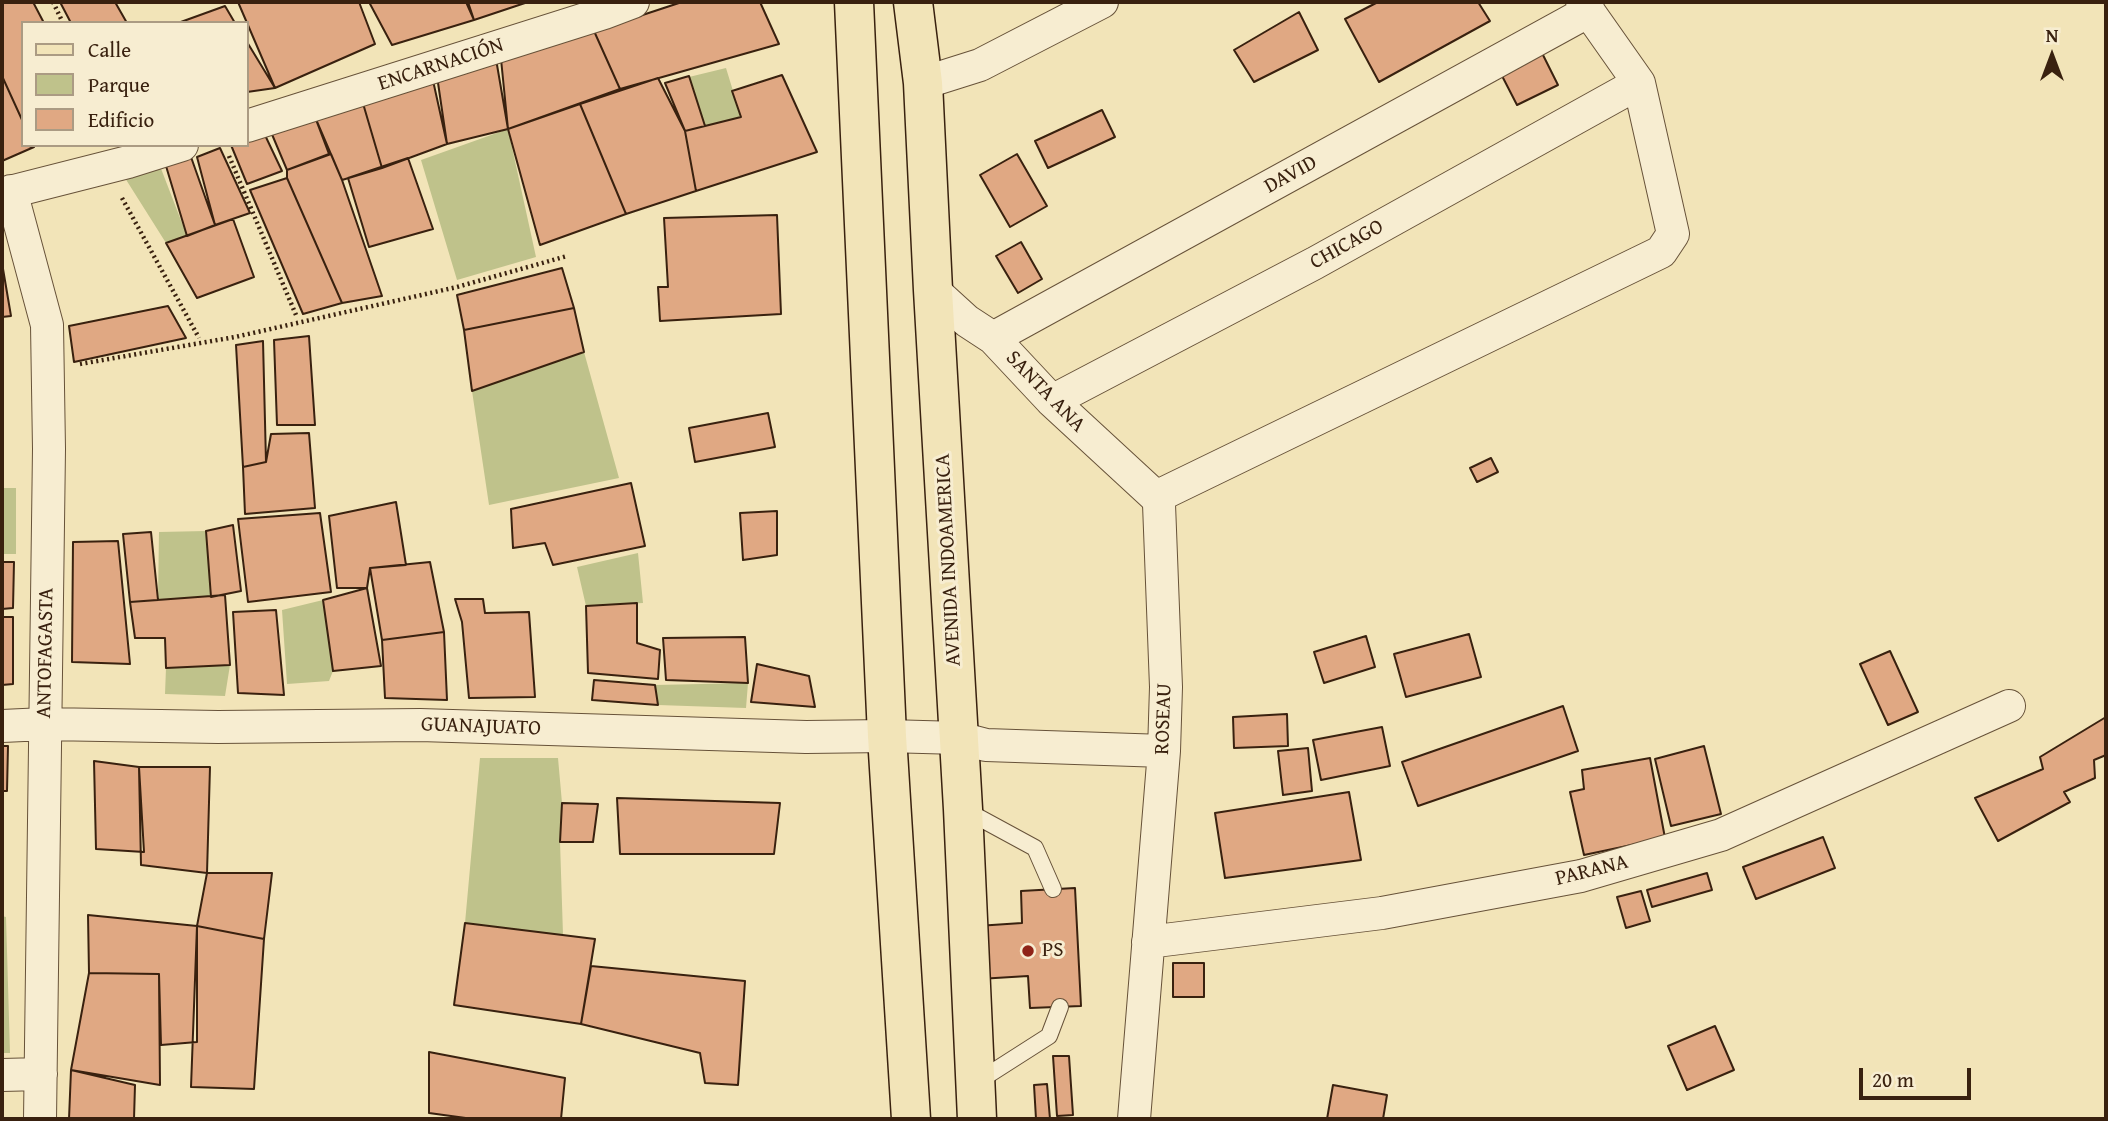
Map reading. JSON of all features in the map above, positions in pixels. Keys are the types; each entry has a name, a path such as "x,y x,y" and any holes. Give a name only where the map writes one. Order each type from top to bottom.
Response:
{"main road":[{"path":"854,2 887,736 911,1119"},
{"name":"AVENIDA INDOAMERICA","path":"914,2 923,83 963,809 976,1101"}],"street":[{"name":"ENCARNACIÓN","path":"248,126 633,2"},
{"path":"923,83 980,65 1102,2"},
{"path":"1156,497 1661,251 1673,234 1639,83 1586,6"},
{"name":"DAVID","path":"993,338 1586,6"},
{"name":"CHICAGO","path":"1052,401 1315,263 1639,83"},
{"path":"6,192 175,147"},
{"name":"ANTOFAGASTA","path":"6,192 47,326 49,449 40,1119"},
{"name":"SANTA ANA","path":"933,290 967,321 993,338 1052,401 1156,497"},
{"name":"ROSEAU","path":"1134,1119 1164,751 1165,660 1160,512 1156,497"},
{"name":"PARANA","path":"1148,942 1382,913 1581,877 1721,835 2009,706"},
{"name":"GUANAJUATO","path":"2,726 420,725 806,737 959,738 986,745 1164,751"},
{"path":"2,1075 41,1074"}],"lane":[{"path":"963,809 1035,848 1053,889"},
{"path":"976,1101 1049,1036 1060,1007"}],"path":[{"path":"53,2 62,21"},
{"path":"225,147 296,315"},
{"path":"105,167 199,338"},
{"path":"48,370 235,337 457,287 567,256"}],"green space":[{"path":"726,68 741,117 705,126 689,77"},
{"path":"508,129 536,257 457,280 421,160"},
{"path":"160,166 187,236 166,243 125,178"},
{"path":"584,352 619,478 489,505 472,391"},
{"path":"2,488 16,488 16,554 2,554"},
{"path":"206,531 211,597 158,600 159,532"},
{"path":"638,553 643,603 586,606 577,567"},
{"path":"323,600 333,671 329,681 287,684 282,610"},
{"path":"230,665 225,696 165,694 166,668"},
{"path":"748,683 746,708 658,705 655,685"},
{"path":"480,758 558,758 562,803 560,842 563,935 465,923"},
{"path":"2,916 6,917 10,1053 2,1053"}],"building":[{"path":"2,2 33,2 43,21 21,21 21,118 2,76"},
{"path":"60,2 115,2 126,21 70,21"},
{"path":"238,2 359,2 375,44 275,88"},
{"path":"369,2 466,2 474,20 392,45"},
{"path":"468,2 528,2 474,20"},
{"path":"682,2 760,2 779,44 620,89 594,31"},
{"path":"1378,2 1478,2 1490,21 1379,82 1345,19"},
{"path":"225,6 234,21 184,21"},
{"path":"1299,12 1318,50 1254,82 1234,50"},
{"path":"594,31 620,89 508,129 501,59"},
{"path":"248,44 275,88 248,92"},
{"path":"1540,49 1558,85 1517,105 1499,70"},
{"path":"496,59 508,129 447,144 437,76"},
{"path":"782,75 817,152 696,191 685,131 741,117 732,91"},
{"path":"2,76 21,118 21,147 34,147 2,161"},
{"path":"432,76 447,144 382,168 362,100"},
{"path":"689,76 705,126 685,131 665,83"},
{"path":"658,78 685,131 696,191 626,214 580,104"},
{"path":"362,100 382,168 342,180 315,117"},
{"path":"580,104 626,214 540,245 508,129"},
{"path":"1102,110 1115,137 1048,168 1035,141"},
{"path":"315,117 329,154 287,170 271,132"},
{"path":"264,133 282,171 247,184 232,147 248,147 248,139"},
{"path":"220,148 250,213 215,225 197,157"},
{"path":"331,154 382,296 342,303 287,178 287,170"},
{"path":"1017,154 1047,206 1010,227 980,175"},
{"path":"191,157 215,225 187,236 166,166"},
{"path":"408,158 433,229 369,247 348,178"},
{"path":"287,178 342,303 303,314 250,190"},
{"path":"777,215 781,314 660,321 658,287 668,287 664,218"},
{"path":"233,219 254,277 197,298 166,243"},
{"path":"1021,242 1042,279 1018,293 996,256"},
{"path":"2,263 11,316 2,317"},
{"path":"562,268 574,308 464,330 457,295"},
{"path":"168,306 186,338 74,362 69,326"},
{"path":"574,308 584,352 472,391 464,330"},
{"path":"309,336 315,425 277,425 274,340"},
{"path":"263,341 266,462 243,467 236,345"},
{"path":"768,413 775,447 695,462 689,428"},
{"path":"309,433 315,508 245,514 243,467 266,462 271,434"},
{"path":"1491,458 1498,472 1477,482 1470,468"},
{"path":"631,483 645,546 553,565 545,543 513,548 511,509"},
{"path":"396,502 406,565 370,568 367,588 337,588 329,516"},
{"path":"777,511 777,555 743,560 740,513"},
{"path":"320,513 331,592 248,602 238,519"},
{"path":"233,525 241,591 211,597 206,531"},
{"path":"151,532 158,600 130,602 123,534"},
{"path":"118,541 130,664 72,662 73,542"},
{"path":"2,562 14,562 13,608 2,609"},
{"path":"430,562 444,632 382,640 370,568"},
{"path":"367,588 381,666 333,671 323,600"},
{"path":"225,595 230,665 166,668 165,638 135,638 130,602"},
{"path":"455,599 483,599 485,613 529,612 535,697 469,698 462,622"},
{"path":"637,603 637,643 660,650 658,679 588,673 586,606"},
{"path":"276,610 284,695 238,693 233,612"},
{"path":"2,617 13,617 13,684 2,685"},
{"path":"444,632 447,700 385,698 382,640"},
{"path":"1469,634 1481,677 1406,697 1394,654"},
{"path":"1366,636 1375,667 1324,683 1314,652"},
{"path":"745,637 748,683 666,680 663,638"},
{"path":"1890,651 1918,712 1888,725 1860,664"},
{"path":"757,664 809,676 815,707 751,702"},
{"path":"594,680 655,685 658,705 592,700"},
{"path":"1563,706 1578,751 1418,806 1402,762"},
{"path":"1287,714 1288,746 1234,748 1233,717"},
{"path":"2106,717 2106,755 2094,760 2095,778 2064,792 2070,802 1998,841 1975,798 2043,769 2040,757"},
{"path":"1382,727 1390,766 1321,780 1313,740"},
{"path":"2,746 8,746 7,791 2,791"},
{"path":"1704,746 1721,814 1671,826 1655,759"},
{"path":"1308,748 1312,791 1283,795 1278,751"},
{"path":"1650,758 1665,838 1584,855 1570,792 1584,789 1582,770"},
{"path":"94,761 139,767 144,852 96,849"},
{"path":"139,767 210,767 207,873 141,865"},
{"path":"1349,792 1361,860 1225,878 1215,813"},
{"path":"617,798 780,803 774,854 620,854"},
{"path":"562,803 598,804 593,842 560,842"},
{"path":"1823,837 1835,868 1756,899 1743,867"},
{"path":"207,873 272,873 264,939 197,926"},
{"path":"1707,873 1712,890 1652,907 1647,890"},
{"name":"PS","path":"1075,888 1081,1006 1030,1008 1028,976 979,979 977,926 1022,923 1021,891"},
{"path":"1641,891 1650,921 1626,928 1617,897"},
{"path":"88,915 197,926 197,1042 161,1045 159,974 89,973"},
{"path":"465,923 595,939 581,1024 454,1005"},
{"path":"197,926 264,939 254,1089 191,1087"},
{"path":"1173,963 1204,963 1204,997 1173,997"},
{"path":"591,966 745,981 738,1085 705,1083 700,1053 581,1024"},
{"path":"89,973 159,974 160,1085 71,1070"},
{"path":"1715,1026 1734,1070 1687,1090 1668,1046"},
{"path":"429,1052 565,1078 561,1119 473,1119 429,1113"},
{"path":"1053,1056 1069,1056 1073,1115 1057,1116"},
{"path":"71,1070 135,1085 134,1119 69,1119"},
{"path":"1047,1084 1050,1119 1036,1119 1034,1085"},
{"path":"1333,1085 1387,1095 1383,1119 1327,1119"}],"place":[{"name":"PS","path":"1028,951"}]}
